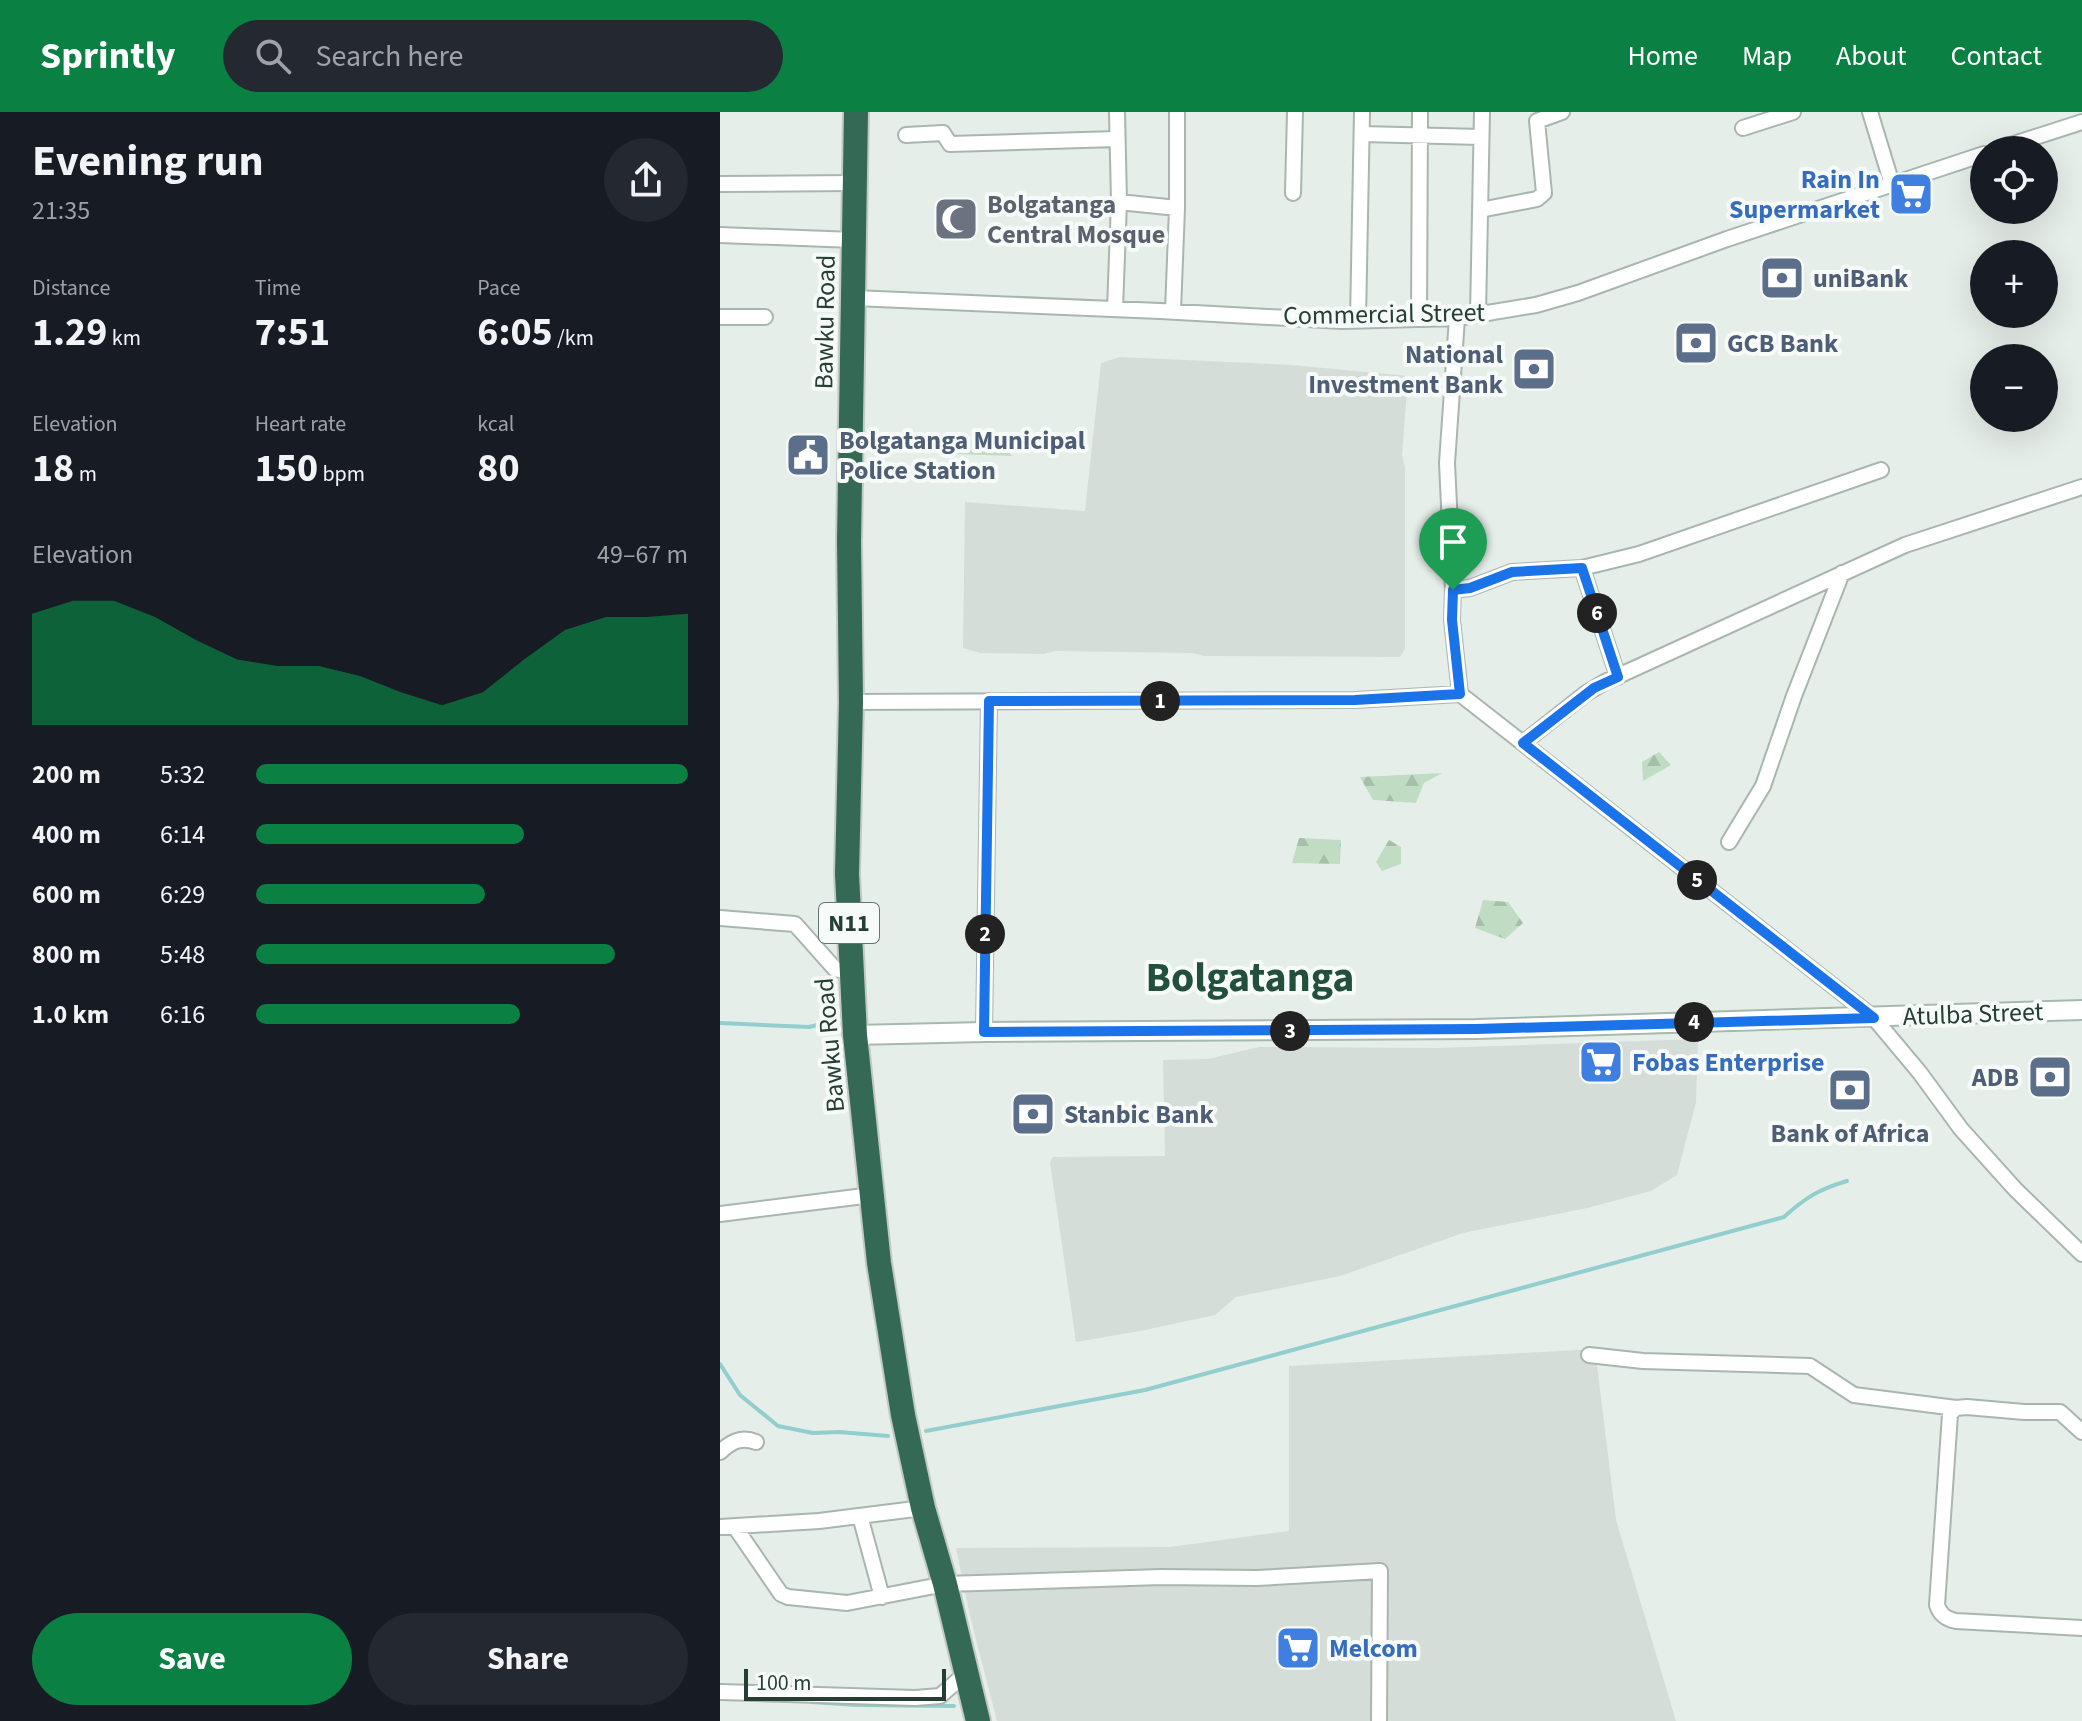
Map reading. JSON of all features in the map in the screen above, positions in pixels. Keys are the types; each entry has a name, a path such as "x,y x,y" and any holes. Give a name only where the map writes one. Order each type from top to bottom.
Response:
{"highway":[{"name":"Bawku Road","path":"856,112 847,874 855,1035 879,1263 898,1385 923,1508 978,1721"}],"street":[{"path":"1115,309 1119,202 1117,112"},
{"path":"1173,311 1177,112"},
{"path":"1293,193 1295,112"},
{"path":"1358,320 1362,112"},
{"path":"1419,319 1420,112"},
{"path":"1478,315 1482,112"},
{"path":"1480,210 1537,199 1544,193 1537,121 1562,112"},
{"path":"1743,128 1793,112"},
{"path":"1870,112 1892,184"},
{"path":"2038,136 2082,122"},
{"path":"906,135 943,133 950,144 1117,139"},
{"path":"1362,134 1481,137"},
{"name":"Commercial Street","path":"854,298 1358,320 1457,318 1536,305 1578,293 1727,239 1970,159"},
{"path":"720,184 853,183"},
{"path":"1119,202 1177,208"},
{"path":"720,235 854,240"},
{"path":"720,317 765,317"},
{"path":"1457,318 1447,463 1452,620 1460,694"},
{"path":"1453,590 1470,588 1512,572 1582,568 1639,554 1881,470"},
{"path":"1523,743 1594,688 1842,573 1905,545 2082,487"},
{"path":"1582,568 1618,677"},
{"path":"1729,842 1763,786 1842,573"},
{"path":"851,702 1355,700 1460,694 1874,1018 1961,1129 2015,1189 2082,1254"},
{"path":"984,1032 989,701"},
{"path":"720,918 795,924 835,969 851,972"},
{"name":"Atulba Street","path":"855,1035 1476,1029 2082,1010"},
{"path":"720,1214 872,1195"},
{"path":"1589,1355 1643,1361 1810,1366 1854,1395 1956,1408 2060,1412 2082,1432"},
{"path":"1956,1408 1950,1414 1939,1611 1948,1620 1956,1621 2082,1628"},
{"path":"720,1452 741,1439 756,1442"},
{"path":"728,1527 923,1508"},
{"path":"860,1516 882,1597"},
{"path":"728,1527 781,1594 847,1603 945,1584 1161,1577 1257,1578 1380,1571 1379,1721"},
{"path":"720,1692 915,1698 940,1696 965,1674"}],"shaded area":[{"path":"1120,357 1292,365 1408,376 1402,455 1405,467 1405,649 1400,657 1204,656 1193,653 1055,651 1044,654 980,653 963,648 965,502 1085,511 1101,363"},
{"path":"1698,1039 1696,1102 1677,1175 1651,1191 1587,1208 1463,1233 1340,1276 1236,1297 1215,1315 1076,1342 1050,1162 1053,1157 1165,1156 1163,1060 1208,1059 1259,1047 1438,1048"},
{"path":"1595,1349 1616,1520 1676,1721 997,1721 956,1548 1170,1547 1289,1531 1289,1366"}],"green space":[{"path":"967,439 1003,443 1012,456 954,454"},
{"path":"1659,752 1671,765 1643,781 1642,762"},
{"path":"1442,773 1424,783 1416,803 1373,800 1360,777"},
{"path":"1299,838 1341,840 1340,864 1292,863"},
{"path":"1389,840 1401,847 1401,864 1382,871 1376,862"},
{"path":"1483,900 1508,902 1523,923 1505,939 1475,928"}],"waterway":[{"path":"720,1023 809,1027 834,1021"},
{"path":"926,1431 1145,1390 1784,1217 1813,1195 1847,1181"},
{"path":"720,1364 740,1395 778,1426 813,1433 888,1436"},
{"path":"812,1702 954,1706"}],"place":[{"name":"Rain In Supermarket","path":"1911,194"},
{"name":"Bolgatanga Central Mosque","path":"956,219"},
{"name":"uniBank","path":"1782,278"},
{"name":"GCB Bank","path":"1696,343"},
{"name":"National Investment Bank","path":"1534,369"},
{"name":"Bolgatanga Municipal Police Station","path":"808,455"},
{"name":"Fobas Enterprise","path":"1601,1062"},
{"name":"ADB","path":"2050,1077"},
{"name":"Bank of Africa","path":"1850,1090"},
{"name":"Stanbic Bank","path":"1033,1114"},
{"name":"Melcom","path":"1298,1648"}],"district":[{"name":"Bolgatanga","path":"1250,978"}],"route":[{"path":"1582,568 1618,677 1594,688 1523,743 1874,1018 1476,1029 984,1032 989,701 1355,700 1460,694 1452,620 1453,590 1470,588 1512,572 1582,568"}]}
